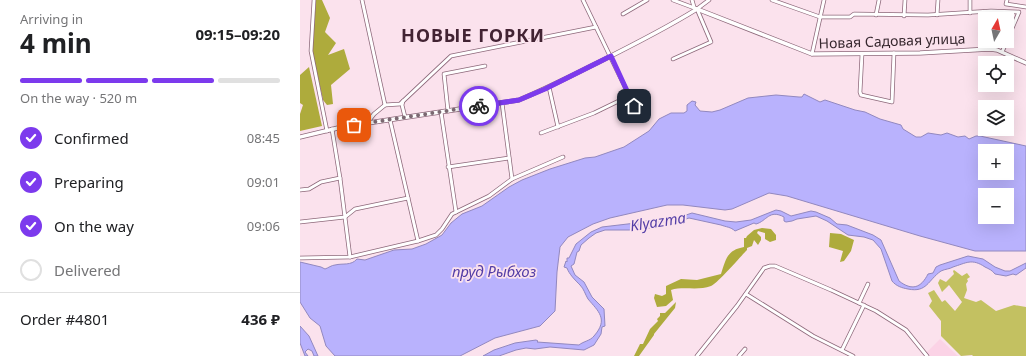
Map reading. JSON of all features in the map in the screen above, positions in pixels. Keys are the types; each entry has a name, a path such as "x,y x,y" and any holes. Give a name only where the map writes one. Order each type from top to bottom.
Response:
{"street":[{"path":"314,0 311,51 327,131"},
{"path":"362,0 385,105"},
{"path":"583,0 639,116"},
{"path":"623,14 647,0"},
{"path":"673,0 812,54 824,0"},
{"path":"673,59 711,42 692,0"},
{"path":"300,137 332,129 367,123 519,100 549,87 671,26 709,0"},
{"name":"Новая Садовая улица","path":"772,0 820,17 850,17 854,14 904,16 978,12"},
{"path":"876,15 879,0"},
{"path":"904,16 905,0"},
{"path":"937,15 938,0"},
{"path":"970,0 970,13"},
{"path":"1007,0 1006,4 1026,7"},
{"name":"Новая Садовая улица","path":"980,12 1019,12 1014,24"},
{"path":"367,123 374,114 385,105 400,104 451,56 596,27"},
{"name":"Новая Садовая улица","path":"812,54 932,53 980,49 998,50 1002,52 1004,48"},
{"path":"1002,52 1026,63"},
{"path":"862,54 861,95 892,102 894,53"},
{"path":"448,111 444,74 485,66"},
{"path":"549,87 558,126"},
{"path":"541,133 594,113 629,96"},
{"path":"403,101 402,105 405,117"},
{"path":"502,102 512,178"},
{"path":"441,112 448,167 456,212"},
{"path":"390,120 418,241"},
{"path":"332,129 350,257"},
{"path":"448,167 510,158"},
{"path":"300,258 350,257 418,241 436,235 452,214 489,196 512,178 563,158"},
{"path":"300,190 309,189 322,182 340,178"},
{"path":"300,222 345,217 355,209 408,198"},
{"path":"697,356 746,294 764,268 770,266 775,266 864,305 906,330 927,356"},
{"path":"859,303 868,284"},
{"path":"746,294 813,336 853,356"},
{"path":"842,350 864,305"},
{"path":"739,356 745,349"}],"shaded area":[{"path":"316,0 322,0 330,18 325,32 336,43 328,55 344,49 350,69 331,85 333,104 327,105 323,100 312,50"},
{"path":"309,67 322,126 300,131 300,114 303,105 300,103 300,75"},
{"path":"762,228 771,229 776,235 776,240 770,242 765,239 765,233 758,231 757,233 761,237 761,240 758,245 754,240 752,246 747,248 747,250 714,284 701,288 680,288 671,290 673,300 666,306 657,307 654,298 655,294 662,296 666,294 666,286 681,279 697,280 721,274 728,256 734,250 744,247 744,238 746,238 754,230"},
{"path":"830,233 841,234 854,240 851,251 844,261 840,262 843,251 829,247"},
{"path":"954,270 962,276 967,273 970,277 967,279 967,290 964,298 976,302 981,300 996,311 1014,305 1026,307 1026,356 961,356 941,336 941,321 929,306 932,301 928,293 934,290 942,302 945,300 955,311 962,302 949,285 942,292 938,283 940,279 946,282 954,274"},
{"path":"676,302 675,308 639,356 634,356 640,344 643,344 650,329 658,321 657,319 660,316 660,313 665,313"},
{"path":"940,339 958,356 929,356 926,353"}],"water":[{"name":"пруд Рыбхоз","path":"804,94 820,102 825,100 865,112 880,119 901,125 903,129 916,137 921,137 928,133 941,135 947,133 958,137 965,136 969,139 980,136 1026,146 1026,251 975,251 787,196 769,193 732,209 725,210 683,205 667,205 610,218 593,224 568,237 560,247 555,311 540,326 495,338 460,356 335,356 326,346 320,326 310,318 300,302 300,262 325,269 334,265 350,263 357,259 365,260 394,250 412,249 426,244 442,235 451,223 462,214 482,206 509,187 522,180 550,169 585,158 595,157 624,147 649,131 659,119 671,113 684,113 687,111 687,105 692,101 696,102 695,105 700,111 712,112 748,98 776,95 802,97"},
{"name":"Klyazma","path":"776,210 791,216 811,211 816,212 830,218 837,224 847,225 873,235 881,240 899,281 912,287 919,285 928,274 933,273 936,267 968,256 983,259 995,267 1005,271 1010,271 1026,263 1026,268 1016,275 1013,274 1006,276 995,274 980,264 969,262 941,271 927,285 919,289 914,290 904,288 892,281 881,249 873,240 848,235 827,221 816,216 786,222 784,221 784,217 775,214 768,216 760,223 754,223 735,231 721,225 689,218 672,224 669,222 660,222 650,228 605,230 596,233 581,245 579,251 577,252 574,264 571,266 575,275 584,282 592,297 604,309 605,326 602,327 601,334 594,345 584,350 550,347 535,349 526,348 499,356 483,356 494,350 515,343 536,340 538,341 537,342 579,345 594,336 601,325 598,311 567,268 564,267 566,261 567,262 567,258 569,258 576,244 591,232 602,227 656,219 671,219 684,216 684,214 686,215 692,213 725,221 736,222 751,220"},
{"path":"300,326 309,336 318,356 314,356 312,351 308,349 305,352 308,356 305,356 300,343"}],"way so far":[{"path":"354,125 479,106"}],"district":[{"name":"НОВЫЕ ГОРКИ","path":"473,36"}],"route":[{"path":"479,106 519,100 545,89 611,56 634,106"}]}
